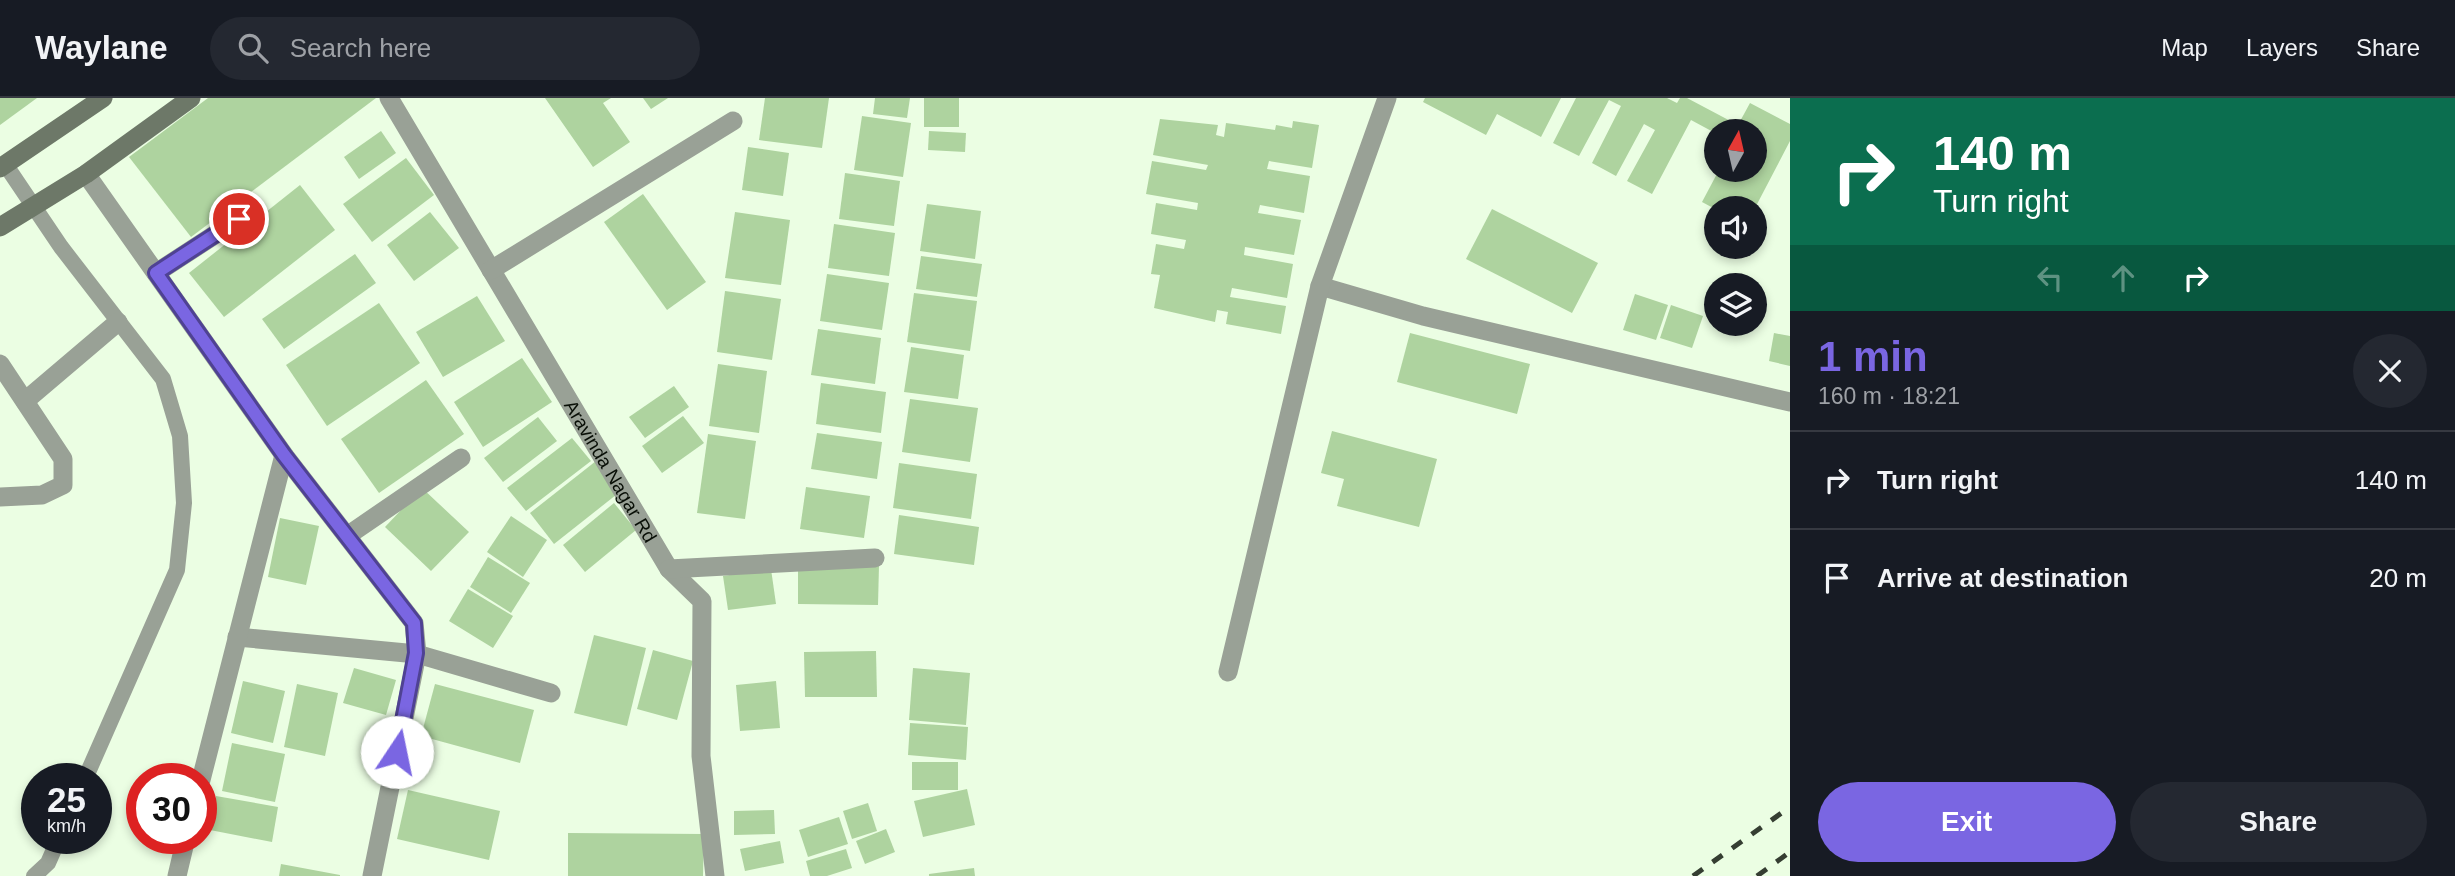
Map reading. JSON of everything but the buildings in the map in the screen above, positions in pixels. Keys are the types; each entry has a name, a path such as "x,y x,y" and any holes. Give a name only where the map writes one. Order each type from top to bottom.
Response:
{"main road":[{"path":"3,166 103,98"},
{"path":"0,227 86,174 191,98"}],"street":[{"name":"Aravinda Nagar Rd","path":"389,98 669,569 702,601 701,756 715,876"},
{"path":"1228,672 1320,286 1387,98"},
{"path":"491,271 733,121"},
{"path":"86,174 284,455 414,623 416,653 372,876"},
{"path":"156,273 239,219"},
{"path":"1320,286 1436,319 1790,402"},
{"path":"25,401 118,321"},
{"path":"0,364 63,459 63,485 42,495 0,497"},
{"path":"205,763 284,455"},
{"path":"347,536 461,458"},
{"path":"669,569 875,558"},
{"path":"237,637 416,653 551,693"},
{"path":"177,876 182,854"}],"lane":[{"path":"3,166 163,379 180,436 184,503 177,569 92,763"},
{"path":"34,876 48,863 52,854"}],"railway":[{"path":"1693,876 1790,807"},
{"path":"1757,876 1790,852"}],"route":[{"path":"239,219 156,273 284,455 414,623 416,653 397,752"}]}
